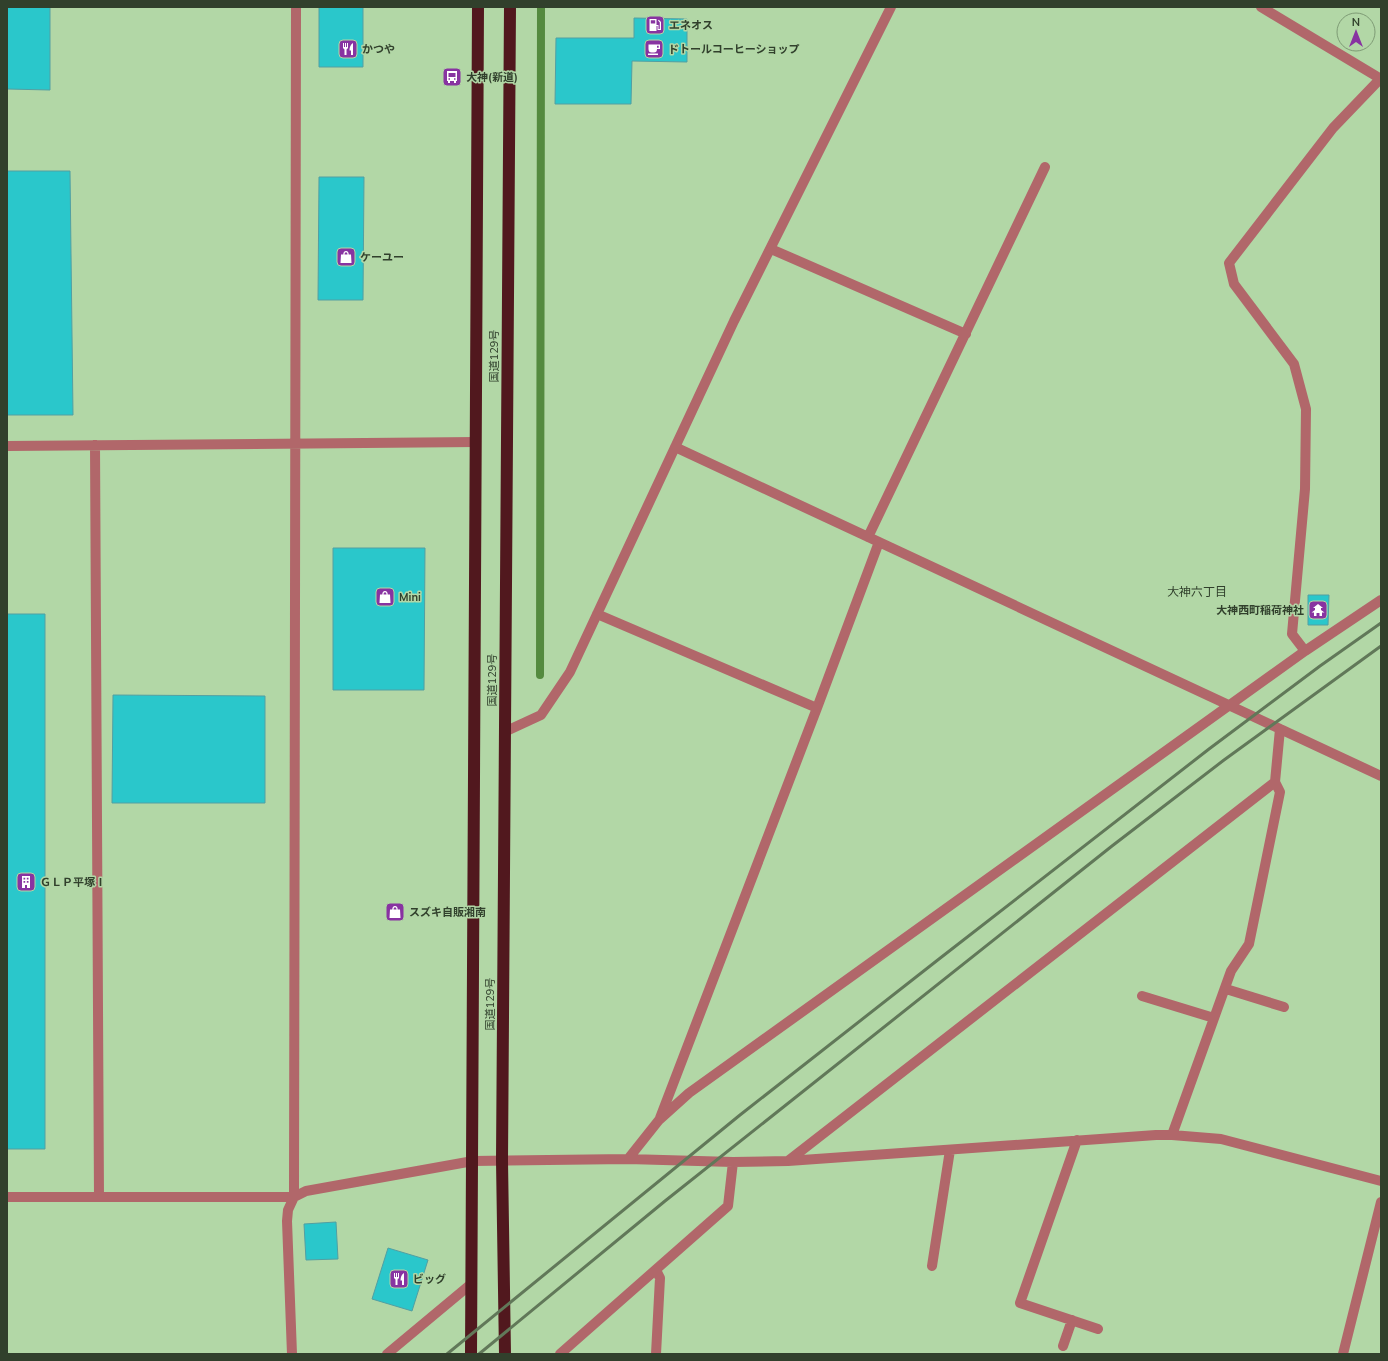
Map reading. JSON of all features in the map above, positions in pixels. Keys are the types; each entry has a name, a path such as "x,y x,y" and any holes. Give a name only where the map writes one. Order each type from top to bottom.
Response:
{"highway":[{"name":"国道129号","path":"471,1354 478,7"},
{"name":"国道129号","path":"506,1354 502,1160 510,7"}],"street":[{"path":"292,1354 287,1220 288,1210 294,1197 296,7"},
{"path":"504,732 541,715 570,672 734,322 891,7"},
{"path":"1261,7 1381,79 1333,128 1229,263 1234,284 1294,364 1306,409 1306,489 1292,634 1306,651"},
{"path":"868,537 1045,167"},
{"path":"770,249 966,334"},
{"path":"7,446 476,442"},
{"path":"95,445 99,1197"},
{"path":"675,447 1381,776"},
{"path":"659,1120 879,542"},
{"path":"628,1159 659,1120 690,1093 1306,651 1381,600"},
{"path":"598,614 817,708"},
{"path":"1172,1136 1214,1018 1226,989 1231,971 1249,944 1280,792 1275,782 1280,729"},
{"path":"788,1161 1275,782"},
{"path":"1226,989 1284,1007"},
{"path":"1142,996 1214,1018"},
{"path":"7,1197 294,1197 306,1191 473,1160 628,1159 733,1162 788,1161 1156,1135 1221,1139 1381,1181"},
{"path":"1077,1140 1020,1303 1098,1329"},
{"path":"932,1266 950,1150"},
{"path":"560,1354 728,1206 733,1162"},
{"path":"1343,1354 1381,1202"},
{"path":"656,1270 660,1278 656,1354"},
{"path":"388,1354 471,1284"},
{"path":"1064,1346 1072,1320"}],"building":[{"path":"7,7 50,7 50,90 7,89"},
{"path":"319,7 363,7 363,67 319,67"},
{"path":"634,18 687,19 687,62 632,61 631,104 555,104 556,38 634,38"},
{"path":"7,171 70,171 73,415 7,415"},
{"path":"319,177 364,177 363,300 318,300"},
{"path":"333,548 425,548 424,690 333,690"},
{"name":"大神西町稲荷神社","path":"1308,595 1329,595 1328,625 1308,625"},
{"name":"ＧＬＰ平塚Ⅰ","path":"7,614 45,614 45,1149 7,1149"},
{"path":"113,695 265,696 265,803 112,803"},
{"path":"336,1222 338,1259 306,1260 304,1224"},
{"path":"388,1248 428,1260 412,1311 372,1299"}],"waterway":[{"path":"540,675 541,7"}],"railway":[{"path":"447,1354 740,1115 939,959 1209,749 1320,666 1381,623"},
{"path":"479,1354 665,1201 1112,846 1224,760 1381,646"}],"place":[{"name":"エネオス","path":"655,25"},
{"name":"かつや","path":"348,49"},
{"name":"ドトールコーヒーショップ","path":"654,49"},
{"name":"大神(新道)","path":"452,77"},
{"name":"ケーユー","path":"346,257"},
{"name":"Mini","path":"385,597"},
{"name":"大神西町稲荷神社","path":"1318,610"},
{"name":"ＧＬＰ平塚Ⅰ","path":"26,882"},
{"name":"スズキ自販湘南","path":"395,912"},
{"name":"ビッグ","path":"399,1279"}],"district":[{"name":"大神六丁目","path":"1197,592"}]}
